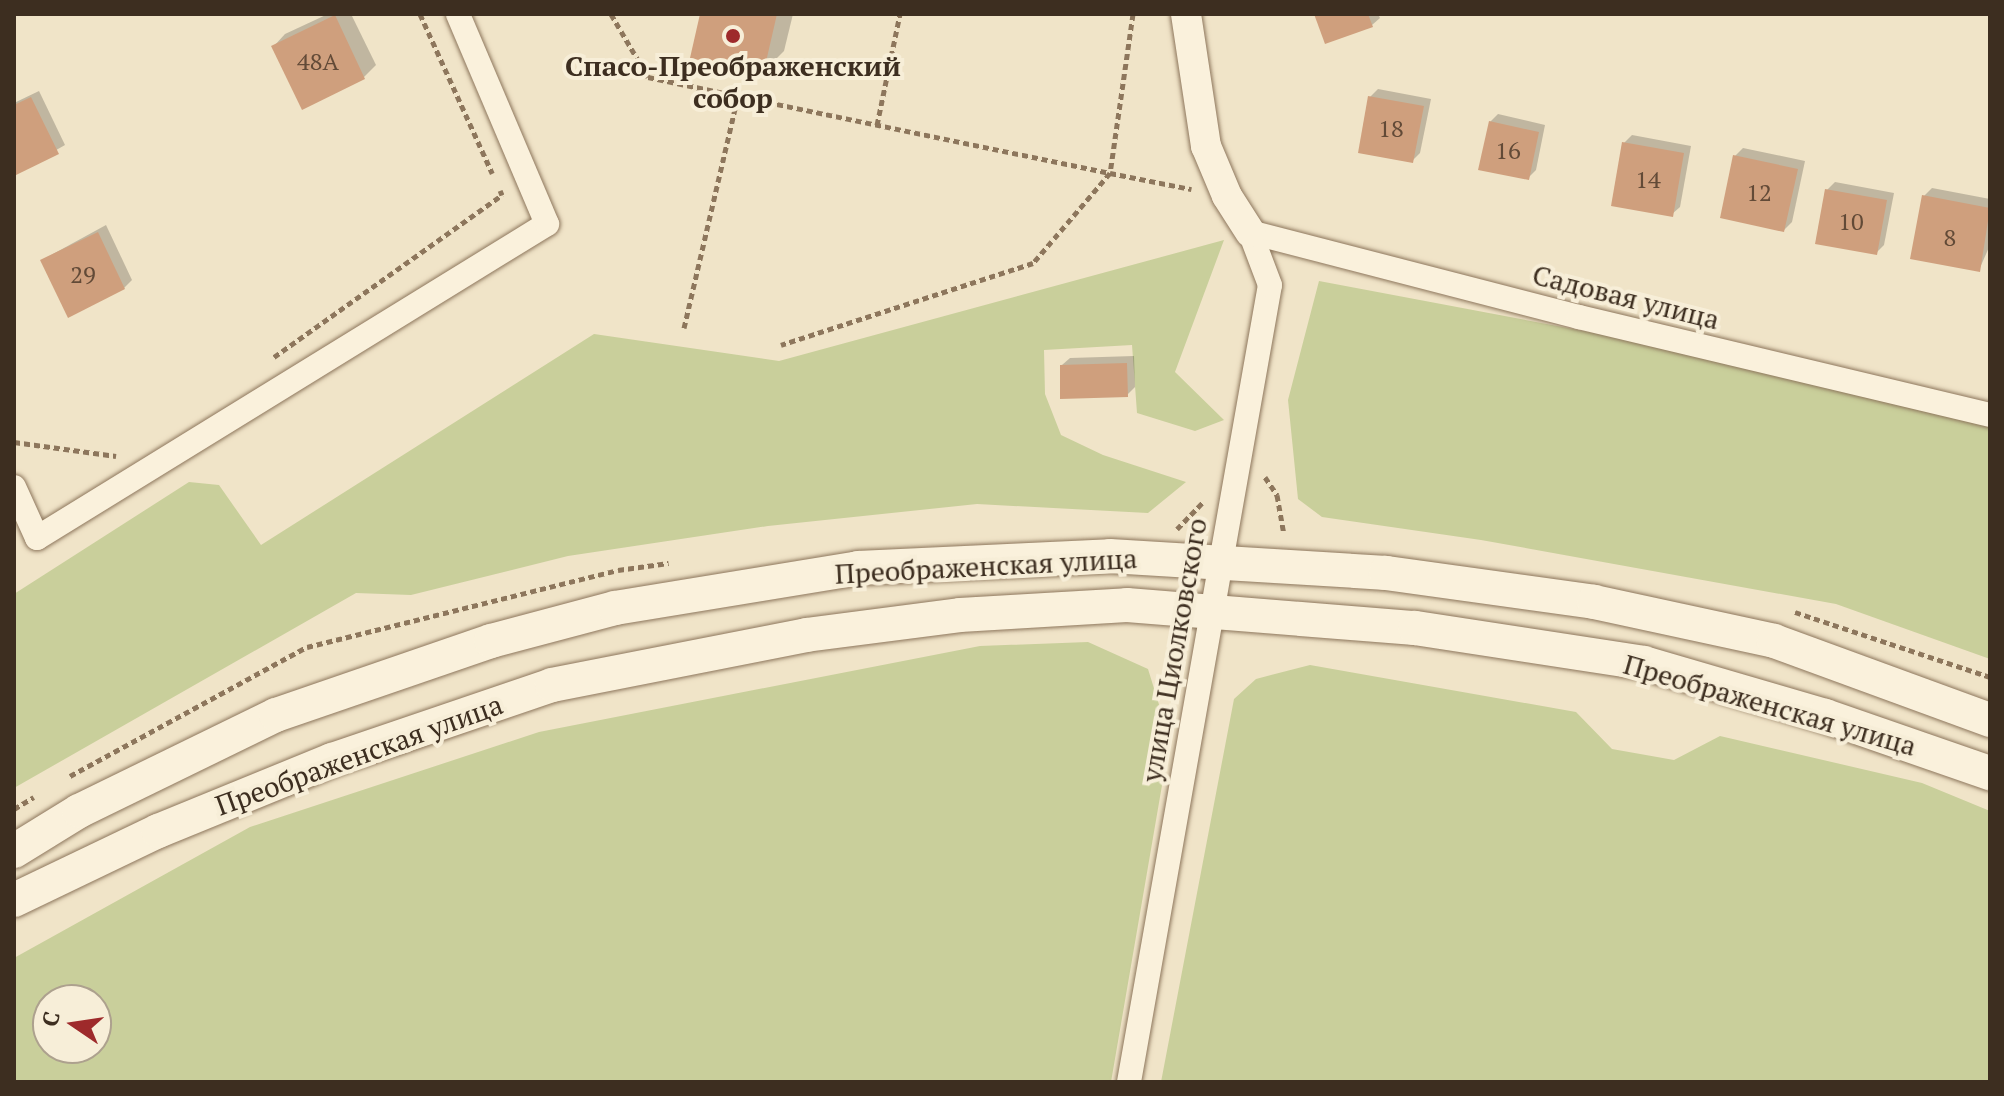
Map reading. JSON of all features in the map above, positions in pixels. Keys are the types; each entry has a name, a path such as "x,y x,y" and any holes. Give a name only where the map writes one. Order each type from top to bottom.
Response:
{"main road":[{"name":"Преображенская улица","path":"14,851 79,811 276,715 491,641 615,608 858,568 1110,556 1386,573 1594,602 1774,641 1990,720"},
{"name":"Преображенская улица","path":"14,900 158,831 332,760 552,685 806,635 960,615 1127,605 1415,628 1644,663 1825,716 1990,773"}],"street":[{"path":"14,487 37,538 547,224 458,14"},
{"path":"1186,14 1206,146 1227,196 1250,232"},
{"name":"Садовая улица","path":"1250,232 1579,317 1990,415"},
{"name":"улица Циолковского","path":"1129,1082 1270,285 1250,232"}],"path":[{"path":"271,358 502,195 420,14"},
{"path":"611,14 648,77 1227,196"},
{"path":"877,125 900,14"},
{"path":"781,345 1033,263 1110,173 1133,14"},
{"path":"684,328 738,96"},
{"path":"14,442 130,458"}],"green space":[{"path":"1224,240 1175,372 1224,420 1195,431 1137,413 1132,345 1044,350 1045,394 1061,435 1103,455 1186,482 1148,513 977,504 768,526 568,556 411,595 356,593 14,788 14,594 189,482 219,485 261,545 594,334 779,361"},
{"path":"1319,281 1828,377 1990,421 1990,659 1836,604 1481,540 1322,517 1298,499 1288,400"},
{"path":"1088,642 1148,669 1161,711 1166,762 1111,1082 14,1082 14,958 250,827 539,732 980,646"},
{"path":"1310,665 1576,712 1612,749 1674,760 1720,736 1922,783 1990,811 1990,1082 1161,1082 1234,699 1256,679"}],"building":[{"name":"Спасо-Преображенский собор","path":"700,14 777,14 763,75 690,58"},
{"path":"1314,14 1368,14 1373,27 1325,44"},
{"path":"335,15 365,79 302,110 271,46"},
{"path":"1368,96 1424,106 1413,163 1358,153"},
{"path":"31,97 59,154 14,176 14,105"},
{"path":"1489,121 1539,132 1529,180 1478,170"},
{"path":"1622,142 1684,153 1673,217 1611,206"},
{"path":"1733,155 1798,169 1784,232 1720,218"},
{"path":"1825,189 1887,200 1877,255 1815,244"},
{"path":"1922,195 1990,208 1980,272 1910,259"},
{"path":"98,232 125,289 68,318 40,260"},
{"path":"1127,363 1128,397 1060,399 1060,365"}],"place":[{"name":"Спасо-Преображенский собор","path":"733,36"}]}
